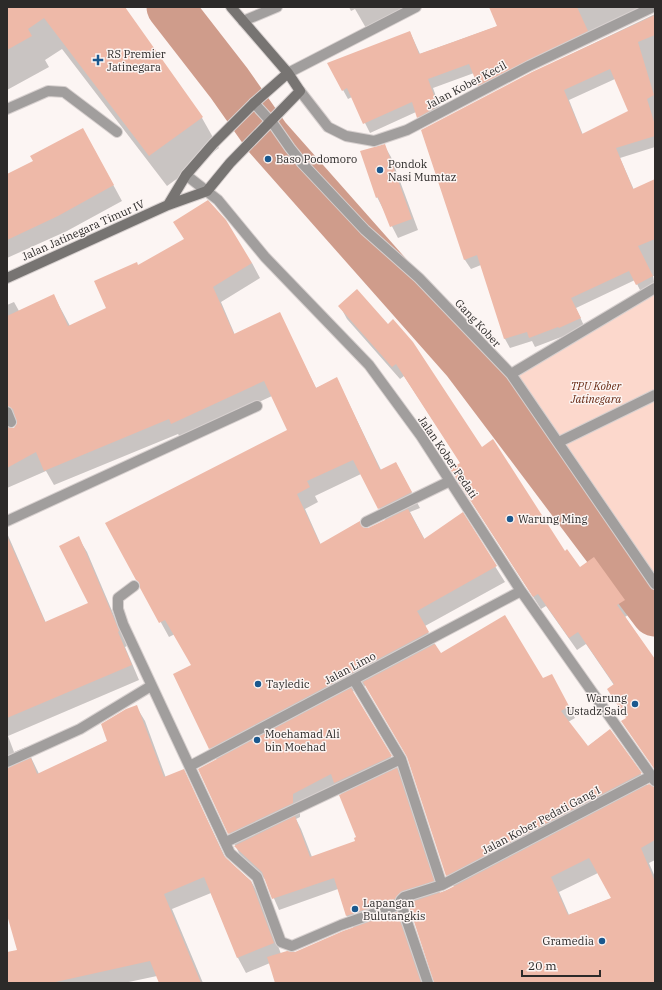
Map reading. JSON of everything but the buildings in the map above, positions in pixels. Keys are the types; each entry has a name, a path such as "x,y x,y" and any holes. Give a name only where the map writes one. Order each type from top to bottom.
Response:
{"street":[{"path":"207,191 230,163 300,91 288,74 230,7"},
{"path":"243,21 277,7"},
{"path":"168,205 186,175 213,144 251,106 288,74 416,7"},
{"name":"Jalan Kober Kecil","path":"300,91 328,127 346,136 374,141 407,130 529,66 654,7"},
{"path":"7,109 48,91 64,92 117,132"},
{"name":"Gang Kober","path":"251,106 365,230 419,278 511,374 655,584"},
{"name":"Jalan Kober Pedati","path":"186,175 218,200 265,257 369,365 421,436 521,591 653,778"},
{"name":"Jalan Jatinegara Timur IV","path":"7,278 168,205 207,191"},
{"path":"511,374 655,288"},
{"path":"559,442 655,395"},
{"path":"7,522 257,406"},
{"path":"7,412 11,422"},
{"path":"366,522 450,481"},
{"name":"Jalan Kober Pedati Gang I","path":"134,586 118,598 118,610 151,686 230,853 257,877 278,938 284,944 292,946 341,925 401,904 401,900 404,897 442,885 653,778"},
{"name":"Jalan Limo","path":"190,766 521,591"},
{"path":"354,680 401,760 442,885"},
{"path":"7,762 80,729 151,686"},
{"path":"226,842 401,760"},
{"path":"401,904 428,983"}],"green space":[{"name":"TPU Kober Jatinegara","path":"655,287 655,584 511,374"}],"waterway":[{"path":"170,7 229,83 267,137 466,362 655,613"}],"place":[{"name":"RS Premier Jatinegara","path":"98,60"},
{"name":"Baso Podomoro","path":"268,159"},
{"name":"Pondok Nasi Mumtaz","path":"380,170"},
{"name":"Warung Ming","path":"510,519"},
{"name":"Tayledic","path":"258,684"},
{"name":"Warung Ustadz Said","path":"635,704"},
{"name":"Moehamad Ali bin Moehad","path":"257,740"},
{"name":"Lapangan Bulutangkis","path":"355,909"},
{"name":"Gramedia","path":"602,941"}]}
